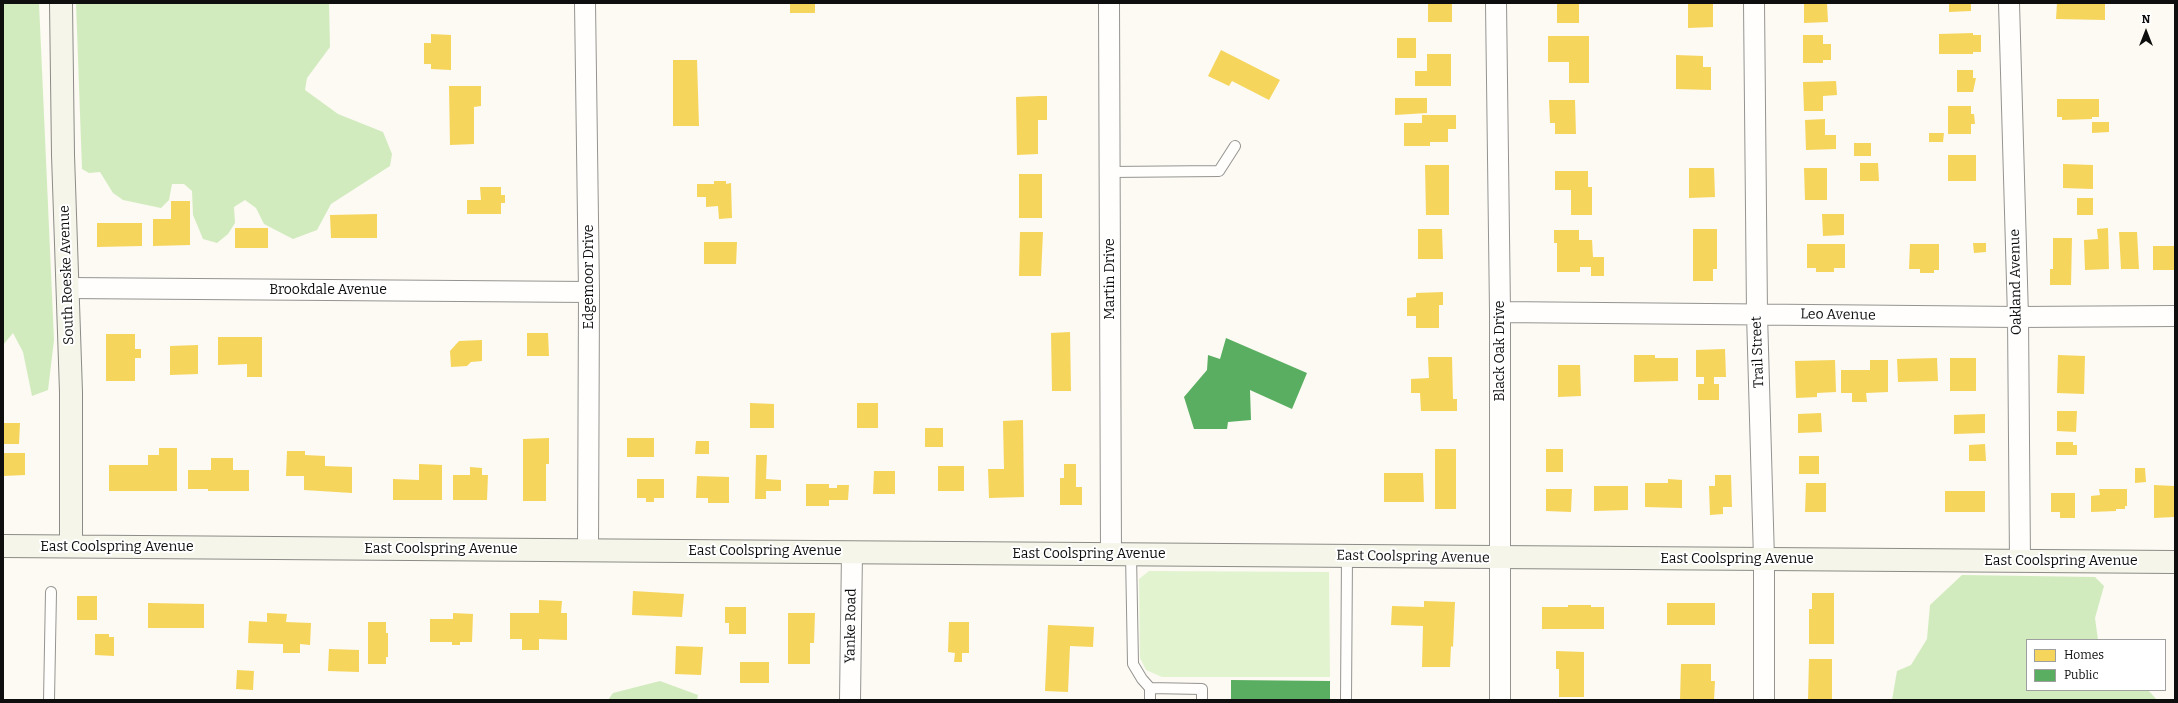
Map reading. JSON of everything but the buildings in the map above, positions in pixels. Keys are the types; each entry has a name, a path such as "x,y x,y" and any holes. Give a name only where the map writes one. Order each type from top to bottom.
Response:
{"street":[{"name":"South Roeske Avenue","path":"61,3 66,288 71,392 72,546"},
{"name":"Edgemoor Drive","path":"585,3 589,292 588,550"},
{"name":"Martin Drive","path":"1109,3 1110,172 1121,554"},
{"name":"Black Oak Drive","path":"1496,3 1500,312 1500,700"},
{"name":"Trail Street","path":"1754,3 1757,314 1764,559 1764,700"},
{"name":"Oakland Avenue","path":"2009,3 2018,317 2020,561"},
{"name":"Brookdale Avenue","path":"66,288 589,292"},
{"name":"Leo Avenue","path":"1500,312 2018,317 2175,316"},
{"name":"East Coolspring Avenue","path":"3,546 2175,562"},
{"name":"Yanke Road","path":"850,700 852,552"}],"lane":[{"path":"1110,172 1219,171 1235,146"},
{"path":"1121,554 1133,664 1142,679 1150,688 1150,700"},
{"path":"1346,700 1347,556"},
{"path":"49,700 51,592"},
{"path":"1150,688 1202,689 1202,700"}],"green space":[{"path":"3,3 39,3 54,340 48,390 32,396 23,352 13,333 3,345"},
{"path":"76,3 329,3 330,47 307,78 305,90 338,114 383,132 392,154 390,166 331,204 317,230 293,239 264,224 256,208 245,200 234,207 235,223 228,234 217,243 203,239 193,215 192,191 184,184 172,184 169,200 161,208 123,200 113,193 100,172 89,173 82,169"},
{"path":"1149,571 1329,572 1330,677 1162,677 1146,670 1140,658 1139,579"},
{"path":"1962,575 2095,577 2104,586 2095,618 2098,639 2026,639 2026,691 2149,691 2157,700 1892,700 1897,671 1911,665 1927,639 1930,605"},
{"path":"660,681 698,695 697,700 608,700 613,693"}]}
